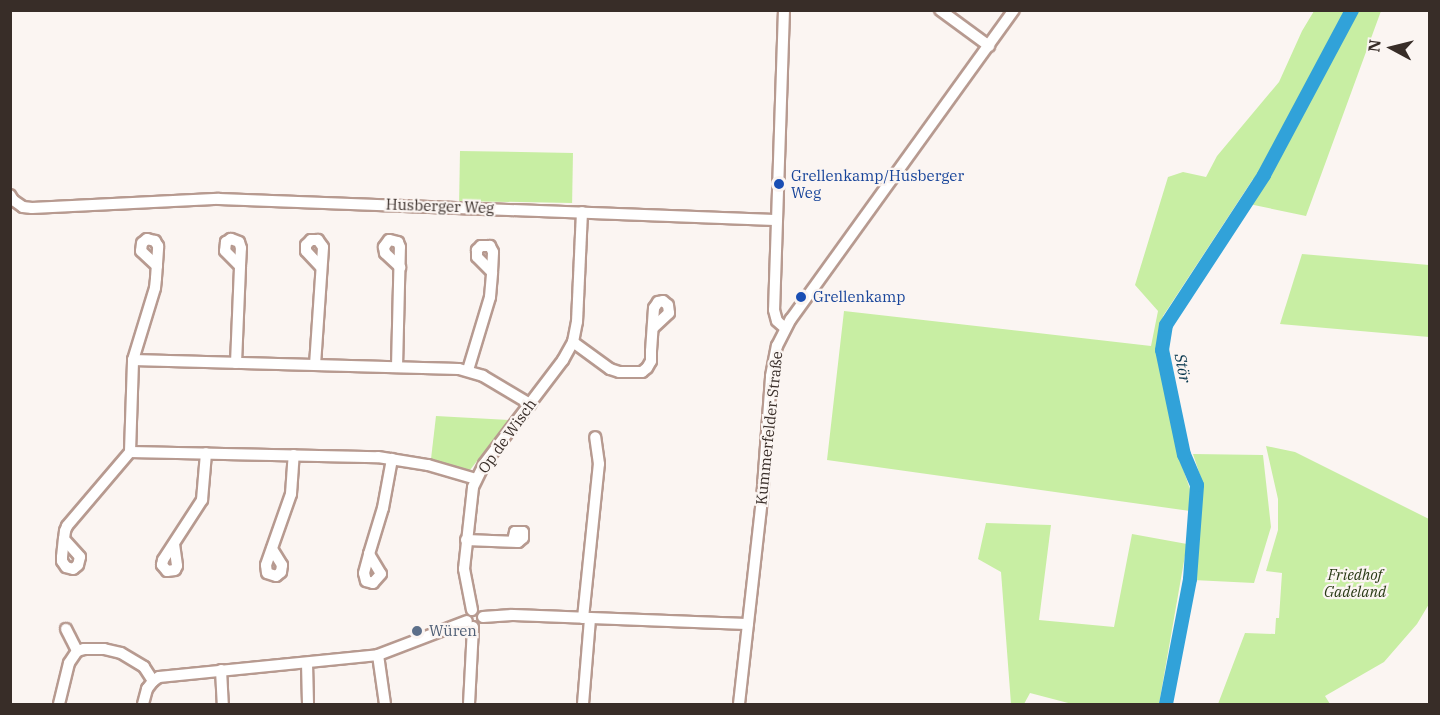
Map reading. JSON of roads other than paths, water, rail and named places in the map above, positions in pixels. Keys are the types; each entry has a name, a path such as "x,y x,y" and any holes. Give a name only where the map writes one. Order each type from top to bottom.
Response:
{"street":[{"path":"784,10 775,220 774,310 777,321 785,328"},
{"path":"940,10 989,46"},
{"name":"Kummerfelder Straße","path":"739,705 762,500 773,360 785,328 1014,10"},
{"name":"Husberger Weg","path":"10,195 22,207 32,208 104,203 241,199 775,220"},
{"name":"Op de Wisch","path":"472,610 464,569 466,540 476,479 484,464 563,360 573,342 577,322 582,212"},
{"path":"64,539 69,522 130,452 133,360 154,296 157,266"},
{"path":"236,363 240,266"},
{"path":"315,365 321,267"},
{"path":"396,367 400,267"},
{"path":"468,370 487,310 492,272"},
{"path":"573,342 610,369 619,372 642,372 650,365 653,328"},
{"path":"133,360 468,370 530,404"},
{"path":"583,705 586,618 599,464 595,437"},
{"path":"130,452 392,459 428,465 476,479"},
{"path":"174,544 202,500 206,453"},
{"path":"272,549 291,494 294,455"},
{"path":"369,554 385,501 392,459"},
{"path":"466,540 513,541"},
{"path":"143,705 153,681 159,677 378,655 470,624 481,624 483,617 479,611 472,610 467,615 470,624 469,705"},
{"path":"483,617 497,615 748,624"},
{"path":"66,628 77,651"},
{"path":"59,705 69,663 77,651 95,648 121,653 144,667 153,681"},
{"path":"378,655 385,705"},
{"path":"306,663 309,705"},
{"path":"221,670 223,705"}],"waterway":[{"name":"Stör","path":"1166,704 1190,579 1197,485 1184,455 1162,350 1166,325 1264,175 1352,10"}],"place":[{"name":"Grellenkamp/Husberger Weg","path":"779,184"},
{"name":"Grellenkamp","path":"801,297"},
{"name":"Würen","path":"417,631"}],"park label":[{"name":"Friedhof Gadeland","path":"1355,582"}]}
